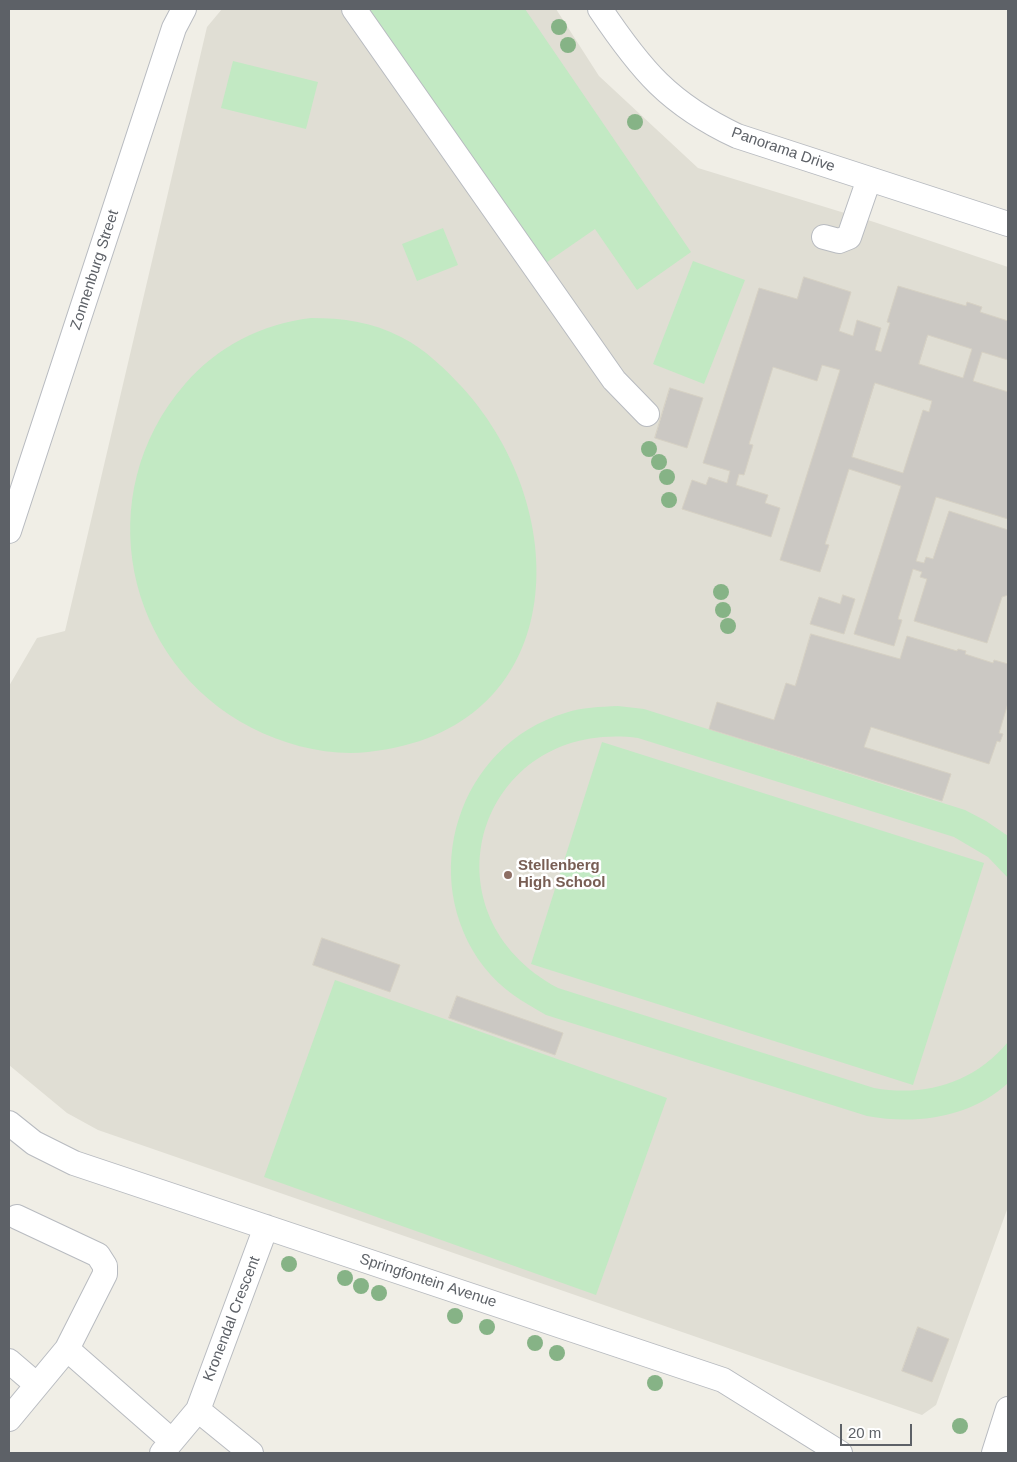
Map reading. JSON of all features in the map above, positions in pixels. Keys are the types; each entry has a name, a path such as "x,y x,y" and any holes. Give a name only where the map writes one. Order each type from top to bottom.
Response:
{"street":[{"name":"Zonnenburg Street","path":"9,531 174,28 184,9"},
{"path":"354,9 614,380 647,414"},
{"name":"Panorama Drive","path":"600,9 632,56 648,75 684,107 710,123 737,136 1008,224"},
{"path":"824,237 839,241 849,237 869,179"},
{"name":"Springfontein Avenue","path":"9,1123 34,1143 74,1163 723,1380 840,1453"},
{"path":"9,1419 67,1349 102,1280 105,1266 102,1260 92,1252 17,1217"},
{"name":"Kronendal Crescent","path":"167,1447 198,1410 266,1227"},
{"path":"67,1349 167,1447"},
{"path":"9,1361 37,1385"},
{"path":"994,1453 1008,1409"},
{"path":"198,1410 251,1453"}],"shaded area":[{"name":"Stellenberg High School","path":"222,9 556,9 599,76 698,168 874,222 1008,267 1008,1207 936,1405 922,1415 98,1130 67,1113 9,1065 9,686 37,638 65,631 207,27"}],"green space":[{"path":"364,9 525,9 691,252 637,290 595,229 540,267"},
{"path":"233,61 318,82 306,129 221,108"},
{"path":"443,228 458,265 417,281 402,244"},
{"path":"693,261 745,280 704,384 653,364"},
{"path":"311,318 358,322 390,332 426,353 462,387 499,438 524,494 536,552 534,609 516,661 484,704 434,735 368,752 323,751 294,745 252,728 208,699 174,662 149,619 134,572 130,524 137,475 155,428 185,384 212,358 242,339 275,326"},
{"path":"618,706 644,709 965,810 1008,836 1008,878 988,857 954,837 638,738 583,740 539,758 506,788 486,827 480,870 489,914 514,955 558,988 874,1088 912,1090 947,1084 980,1068 1008,1042 1008,1083 993,1095 977,1104 942,1116 904,1120 867,1116 546,1015 521,1000 498,982 484,967 464,932 453,894 452,856 459,819 474,784 498,754 528,729 571,711"},
{"path":"602,742 984,863 913,1085 531,964"},
{"path":"335,980 667,1098 596,1295 264,1177"}],"building":[{"path":"804,277 851,292 839,331 853,336 857,320 881,328 875,350 881,352 890,323 887,322 898,286 966,306 967,302 982,307 980,312 1008,321 1008,360 982,352 973,381 1008,392 1008,519 936,497 916,561 924,563 926,557 933,559 949,511 1008,530 1008,595 1002,597 987,643 914,621 927,579 920,577 922,572 913,569 898,619 902,620 894,646 854,634 901,486 849,469 825,544 829,545 820,572 780,560 840,370 822,365 817,381 773,367 749,444 753,445 744,475 739,474 736,485 768,495 765,503 780,508 771,537 682,509 692,480 706,485 709,477 727,483 730,471 703,463 759,288 797,299","holes":["928,335 972,349 963,378 919,364","875,383 932,401 929,412 923,410 903,473 852,457"]},
{"path":"670,388 703,398 687,448 655,438"},
{"path":"843,595 855,599 844,634 810,624 819,597 840,604"},
{"path":"811,634 900,659 907,636 957,651 958,649 966,651 965,654 993,663 994,660 1008,664 1008,703 999,733 1003,734 1000,742 997,741 989,764 871,727 864,747 951,774 942,801 709,729 717,702 774,720 786,683 795,686"},
{"path":"322,938 400,965 390,992 313,965"},
{"path":"457,996 563,1033 555,1055 449,1018"},
{"path":"918,1327 949,1339 932,1382 902,1371"}],"place":[{"name":"Stellenberg High School","path":"508,875"}]}
